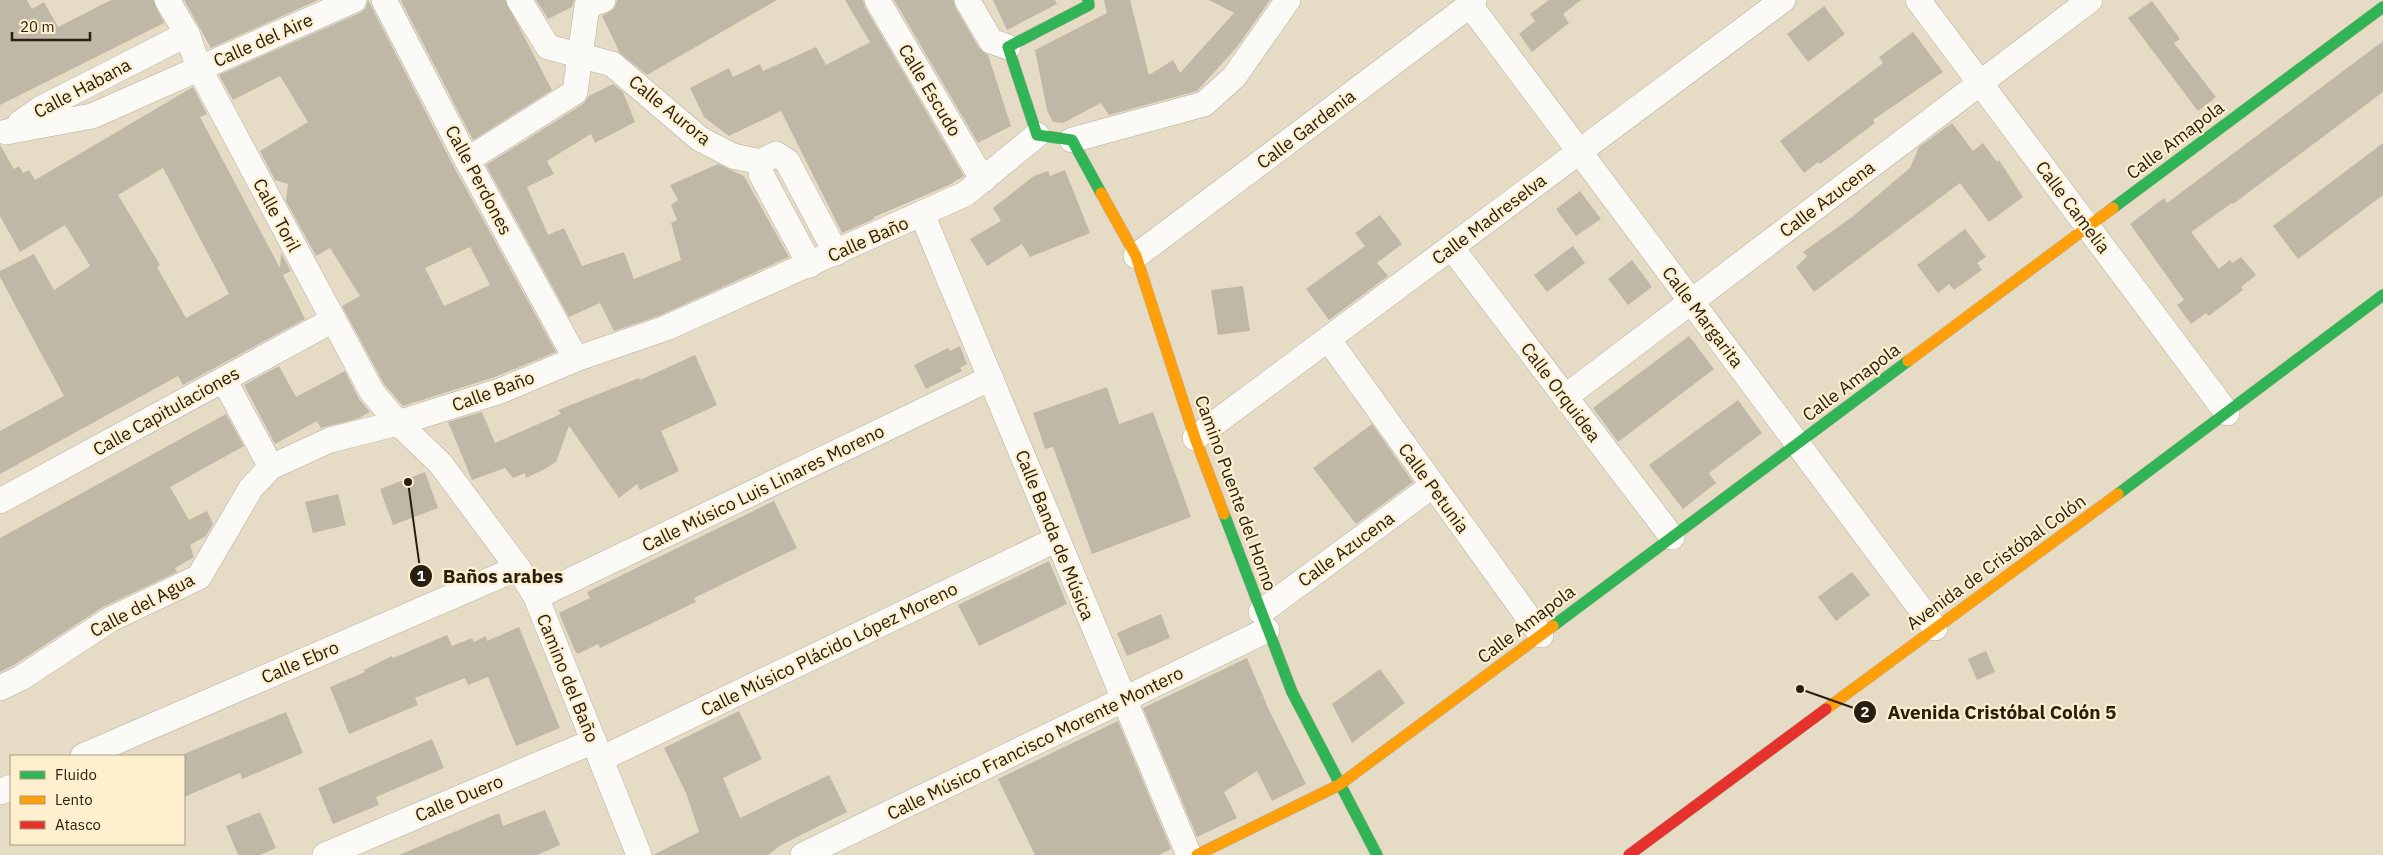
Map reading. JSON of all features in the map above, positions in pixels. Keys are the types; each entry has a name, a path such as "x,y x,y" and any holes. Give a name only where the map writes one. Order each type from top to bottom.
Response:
{"street":[{"name":"Calle Toril","path":"167,0 187,34 199,68 372,392 398,423"},
{"name":"Calle del Aire","path":"199,68 354,0"},
{"name":"Calle Perdones","path":"384,0 467,160 576,359"},
{"name":"Calle Aurora","path":"519,0 548,47 612,64 700,139 733,156 760,162 776,154 787,161 836,253"},
{"path":"467,160 575,92 587,6 603,0"},
{"name":"Calle Escudo","path":"877,0 983,180"},
{"path":"967,0 991,41 1008,47 1089,5 1088,0"},
{"path":"1008,47 1037,135 1072,140 1204,104 1234,77 1288,0"},
{"name":"Calle Madreselva","path":"1195,438 1783,0"},
{"name":"Calle Camelia","path":"1918,0 2227,413"},
{"name":"Calle Azucena","path":"1564,397 2090,0"},
{"name":"Calle Margarita","path":"1472,3 1579,152 1935,628"},
{"name":"Calle Gardenia","path":"1136,256 1472,3"},
{"name":"Calle Amapola","path":"1198,855 1339,785 2383,7"},
{"name":"Calle Habana","path":"3,134 40,110 187,34"},
{"name":"Calle Habana","path":"3,134 92,116 199,68"},
{"name":"Calle Baño","path":"398,423 500,391 576,359 666,328 810,265 965,194 1037,135"},
{"name":"Camino Puente del Horno","path":"1072,140 1136,256 1195,438 1292,692 1377,855"},
{"path":"760,162 761,174 810,265"},
{"name":"Calle Banda de Música","path":"922,214 1189,855"},
{"name":"Calle Orquidea","path":"1451,248 1672,537"},
{"name":"Avenida de Cristóbal Colón","path":"1629,855 2227,413 2383,295"},
{"name":"Calle Capitulaciones","path":"0,501 333,320"},
{"name":"Calle Petunia","path":"1328,339 1541,635"},
{"name":"Calle Músico Luis Linares Moreno","path":"536,597 991,378"},
{"path":"224,380 271,467"},
{"name":"Calle del Agua","path":"0,688 21,678 111,619 198,577 251,488 271,467 330,440 398,423"},
{"name":"Camino del Baño","path":"398,423 440,463 518,568 536,597 639,855"},
{"name":"Calle Azucena","path":"1264,621 1432,486"},
{"name":"Calle Músico Plácido López Moreno","path":"597,750 1057,539"},
{"name":"Calle Ebro","path":"85,755 518,568"},
{"name":"Calle Músico Francisco Morente Montero","path":"803,855 1123,700 1264,621"},
{"name":"Calle Duero","path":"325,855 597,750"}],"building":[{"path":"0,0 27,0 32,9 44,2 58,27 111,0 153,0 164,23 0,105"},
{"path":"184,0 318,0 211,48"},
{"path":"368,0 454,167 556,352 495,377 403,406 384,384 342,306 360,296 330,248 316,256 286,201 288,184 275,180 260,151 308,122 280,76 233,100 219,75 360,13 366,8","holes":["470,247 490,285 444,306 425,268"]},
{"path":"505,0 552,90 473,140 401,1"},
{"path":"536,0 574,0 572,7 548,19"},
{"path":"617,0 777,0 647,75 620,53 602,16 614,9"},
{"path":"845,0 863,0 865,7 964,176 949,185 874,217 874,219 842,233 781,111 729,136 704,117 690,88 729,68 733,77 760,64 763,71 816,47 826,65 870,42"},
{"path":"894,0 953,0 955,7 979,48 988,55 1011,126 978,143"},
{"path":"993,0 1055,0 1057,4 1007,30"},
{"path":"1104,0 1130,0 1149,75 1173,60 1180,73 1234,13 1209,0 1270,0 1237,47 1197,91 1109,115 1101,103 1063,123 1053,122 1047,110 1035,50 1107,13"},
{"path":"1549,0 1581,0 1563,14 1569,23 1532,52 1519,34 1535,21 1530,14"},
{"path":"2152,1 2180,39 2174,43 2216,97 2198,111 2128,18"},
{"path":"1824,6 1845,34 1808,62 1787,34"},
{"path":"1913,32 1943,72 1873,120 1875,123 1820,164 1818,162 1804,173 1780,141 1883,63 1879,57"},
{"path":"2383,41 2383,92 2233,204 2191,232 2219,269 2230,260 2232,263 2241,257 2256,275 2241,287 2243,290 2209,316 2206,313 2191,324 2177,305 2184,300 2130,224 2164,198 2167,203"},
{"path":"613,84 623,92 635,122 595,143 591,134 547,161 554,174 527,187 548,235 564,228 582,266 624,252 634,279 681,260 671,223 677,220 671,205 678,200 670,185 718,164 744,176 789,257 661,315 614,331 600,303 569,317 486,165 583,104 589,96"},
{"path":"193,87 207,114 200,117 280,268 281,253 291,271 283,275 305,319 183,385 178,376 0,474 0,431 64,396 0,277 0,271 34,254 54,290 90,266 65,225 20,252 0,216 0,145 14,169 19,166 23,173 29,170 35,180","holes":["163,168 229,294 186,318 157,267 160,265 118,195"]},
{"path":"1952,123 1973,151 1983,143 1997,162 1999,160 2023,197 1989,222 1960,183 1814,292 1796,267 1807,256 1803,252 1852,217 1910,168 1919,147"},
{"path":"2383,143 2383,195 2298,259 2273,226"},
{"path":"1065,170 1090,233 1030,257 1022,244 987,266 970,239 1001,221 993,208 1034,176 1048,171 1050,176"},
{"path":"1580,191 1601,219 1576,236 1556,209"},
{"path":"1380,215 1402,244 1377,263 1388,276 1329,320 1306,289 1365,246 1355,233"},
{"path":"1965,229 1986,257 1977,263 1982,270 1954,290 1949,284 1938,293 1917,265"},
{"path":"1573,246 1585,263 1547,292 1534,275"},
{"path":"1632,260 1652,287 1628,305 1608,279"},
{"path":"1243,286 1250,331 1218,335 1211,290"},
{"path":"1689,336 1714,369 1618,442 1593,408"},
{"path":"960,346 967,364 960,368 962,371 926,389 914,365 948,348 950,351"},
{"path":"695,355 717,405 661,431 679,471 640,490 637,484 619,498 569,426 556,462 543,470 526,478 525,473 513,478 505,468 472,480 448,422 482,412 495,443 561,414 558,410 639,378 640,380"},
{"path":"279,366 296,397 345,371 359,399 370,412 357,419 321,428 317,421 275,444 244,385"},
{"path":"1107,387 1119,424 1153,412 1191,517 1092,554 1053,447 1045,449 1033,413"},
{"path":"1738,400 1762,433 1709,473 1716,483 1683,509 1649,465"},
{"path":"226,414 244,446 170,487 189,520 207,511 213,524 206,536 190,545 194,557 175,568 177,572 103,607 14,665 0,672 0,538"},
{"path":"1372,424 1413,482 1356,524 1313,468"},
{"path":"425,472 438,508 393,525 380,489"},
{"path":"338,494 346,525 313,533 305,502"},
{"path":"774,501 797,548 694,598 696,602 600,648 598,644 578,654 575,651 559,613 590,598 587,592"},
{"path":"1049,561 1067,604 979,646 958,605"},
{"path":"1852,572 1870,595 1836,621 1818,597"},
{"path":"1161,614 1170,638 1127,656 1117,633"},
{"path":"519,627 560,728 516,746 488,677 468,685 465,678 415,698 418,705 349,734 330,687 365,672 364,670 392,656 393,658 447,635 452,646 472,638 474,642 486,636 487,641"},
{"path":"1986,651 1995,672 1977,680 1968,659"},
{"path":"1247,658 1269,710 1306,784 1272,801 1257,771 1224,792 1237,818 1197,837 1143,708"},
{"path":"1380,669 1405,703 1352,743 1332,704"},
{"path":"739,711 762,759 723,778 740,818 829,775 847,812 781,845 768,855 653,855 699,832 686,793 664,748"},
{"path":"286,712 303,753 242,779 240,773 185,797 184,754"},
{"path":"1118,721 1171,849 1159,855 1035,855 998,779"},
{"path":"432,739 444,768 376,797 379,805 333,824 318,788"},
{"path":"545,810 560,845 537,855 399,855 499,813 503,826"},
{"path":"260,812 276,848 260,855 238,855 226,826"}],"traffic: fast":[{"path":"1088,0 1089,5 1008,47 1037,135 1072,140 1101,193"},
{"path":"2113,208 2383,7"},
{"path":"2118,494 2383,295"},
{"path":"1553,626 1908,361"},
{"path":"1224,514 1292,692 1377,855"}],"traffic: slow":[{"path":"1101,193 1136,256 1195,438 1224,514"},
{"path":"1908,361 2113,208"},
{"path":"1826,709 2118,494"},
{"path":"1197,855 1339,785 1553,626"}],"traffic: jam":[{"path":"1629,855 1826,709"}],"place":[{"name":"Baños arabes","path":"408,482"},
{"name":"Avenida Cristóbal Colón 5","path":"1800,689"}]}
